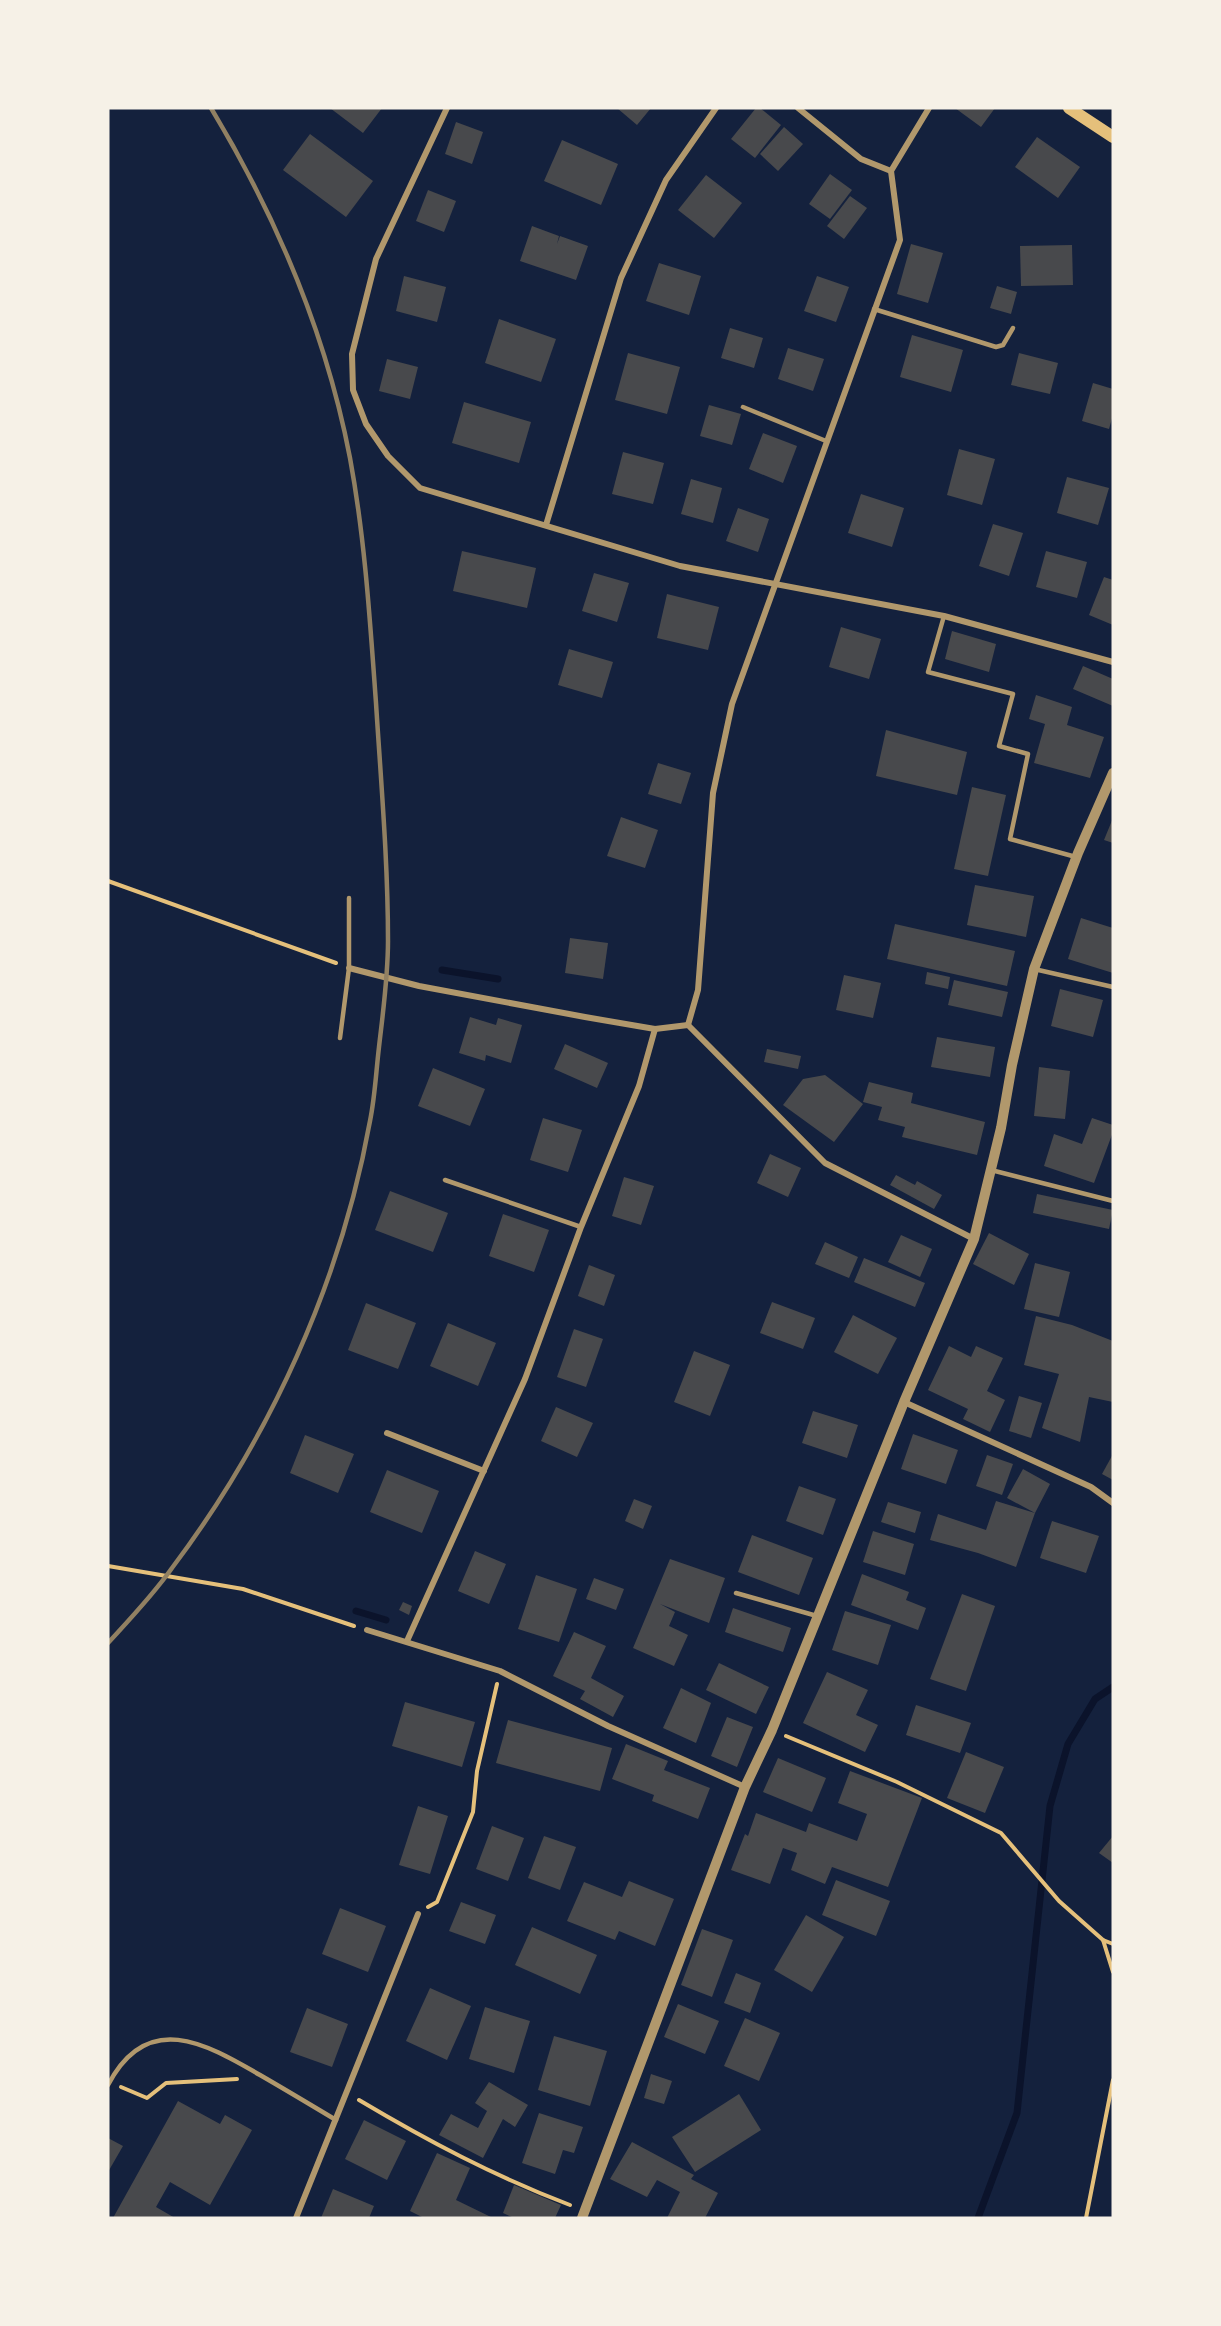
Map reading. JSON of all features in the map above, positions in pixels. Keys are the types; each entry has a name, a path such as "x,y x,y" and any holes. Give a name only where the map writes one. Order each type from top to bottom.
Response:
{"main road":[{"path":"1070,108 1113,137"}],"street":[{"path":"447,108 376,259 352,354 353,390 366,424 388,456 420,488 680,566 944,616 1113,662"},
{"path":"546,525 621,278 666,180 716,108"},
{"path":"798,108 861,159 891,171"},
{"path":"688,1025 698,990 713,793 732,704 900,240 891,171 929,108"},
{"path":"583,2214 745,1787 772,1730 904,1402 975,1239 1034,969 1076,857 1113,773"},
{"path":"349,968 419,986 655,1029 688,1025"},
{"path":"688,1025 825,1163 975,1239"},
{"path":"407,1641 525,1379 581,1227 639,1086 655,1029"},
{"path":"904,1402 1091,1487 1113,1503"},
{"path":"387,1433 484,1472"},
{"path":"367,1630 500,1671 608,1726 745,1787"},
{"path":"296,2218 418,1914"}],"lane":[{"path":"874,309 996,347 1003,345 1013,328"},
{"path":"743,407 826,441"},
{"path":"944,616 928,672 1013,694 999,746 1028,754 1010,839 1076,857"},
{"path":"340,1038 349,968 349,898"},
{"path":"1034,969 1113,987"},
{"path":"991,1170 1113,1201"},
{"path":"445,1180 581,1227"},
{"path":"736,1593 818,1616"},
{"path":"109,2084 120,2064 135,2051 150,2043 186,2040 217,2050 336,2120"}],"path":[{"path":"108,881 349,968"},
{"path":"108,1566 243,1589 367,1630"},
{"path":"418,1914 437,1902 473,1812 477,1772 500,1671"},
{"path":"772,1730 897,1782 1001,1833 1059,1901 1103,1940 1113,1944"},
{"path":"1103,1940 1113,1972"},
{"path":"109,2084 147,2098 166,2083 248,2078"},
{"path":"1086,2218 1113,2080"},
{"path":"347,2093 417,2134 505,2180 583,2214"}],"building":[{"path":"330,108 382,108 363,133"},
{"path":"617,108 651,108 637,125"},
{"path":"756,108 760,108 781,125 755,158 731,139"},
{"path":"955,108 995,108 981,127"},
{"path":"456,122 483,132 472,164 445,154"},
{"path":"784,127 803,144 778,171 760,154"},
{"path":"310,134 373,181 346,217 283,170"},
{"path":"1037,137 1080,167 1058,198 1015,167"},
{"path":"562,140 618,164 601,205 544,181"},
{"path":"830,174 852,190 830,219 809,204"},
{"path":"706,175 742,203 714,238 678,210"},
{"path":"428,190 456,201 444,232 416,221"},
{"path":"850,196 867,208 844,239 827,226"},
{"path":"532,226 559,236 557,244 560,236 588,246 576,280 520,261"},
{"path":"911,244 943,253 928,303 897,294"},
{"path":"1072,245 1073,285 1021,286 1020,246"},
{"path":"659,263 701,276 689,315 646,301"},
{"path":"404,276 446,287 437,322 396,311"},
{"path":"817,276 849,287 836,322 804,311"},
{"path":"997,286 1017,292 1011,314 990,308"},
{"path":"499,319 556,339 541,382 485,363"},
{"path":"730,328 763,338 754,368 721,358"},
{"path":"912,335 963,350 951,392 900,377"},
{"path":"788,348 824,359 813,391 778,379"},
{"path":"628,353 680,367 667,414 615,400"},
{"path":"1019,353 1058,363 1050,394 1011,385"},
{"path":"387,359 418,367 410,399 379,391"},
{"path":"1093,383 1113,389 1113,415 1109,429 1082,421"},
{"path":"464,402 531,422 519,463 452,443"},
{"path":"709,405 741,414 732,445 700,436"},
{"path":"763,433 797,446 783,483 749,469"},
{"path":"959,449 995,459 982,505 947,495"},
{"path":"623,452 664,463 653,504 612,494"},
{"path":"1067,477 1109,488 1098,525 1057,513"},
{"path":"691,479 722,488 713,523 681,514"},
{"path":"861,494 904,508 892,547 848,533"},
{"path":"738,508 769,519 758,552 726,541"},
{"path":"993,524 1023,533 1009,576 979,566"},
{"path":"462,551 536,568 527,608 453,591"},
{"path":"1046,551 1087,562 1077,598 1036,587"},
{"path":"594,573 629,583 617,622 582,611"},
{"path":"1104,577 1113,580 1113,625 1089,615"},
{"path":"667,594 719,607 708,650 657,638"},
{"path":"841,627 881,639 869,679 829,667"},
{"path":"952,631 996,644 989,672 945,659"},
{"path":"569,649 613,662 602,698 558,685"},
{"path":"1083,666 1113,679 1113,706 1073,689"},
{"path":"1036,695 1072,707 1067,725 1104,737 1090,778 1034,763 1045,724 1029,719"},
{"path":"886,730 967,752 957,795 876,776"},
{"path":"658,763 691,773 681,804 648,794"},
{"path":"972,787 1006,795 988,876 954,869"},
{"path":"621,817 658,830 645,868 607,856"},
{"path":"1113,818 1113,843 1104,840"},
{"path":"975,885 1034,896 1026,937 967,925"},
{"path":"1081,918 1113,928 1113,973 1068,959"},
{"path":"895,924 1015,951 1007,986 887,959"},
{"path":"570,938 608,943 603,979 565,973"},
{"path":"927,972 950,977 948,989 925,984"},
{"path":"844,975 881,983 873,1018 836,1010"},
{"path":"954,980 1008,992 1002,1017 948,1005"},
{"path":"1060,989 1103,1000 1093,1037 1051,1026"},
{"path":"470,1017 496,1025 498,1018 522,1025 511,1063 486,1055 485,1061 459,1053"},
{"path":"937,1037 995,1047 990,1077 931,1067"},
{"path":"565,1044 608,1063 597,1088 554,1069"},
{"path":"767,1049 801,1056 798,1069 764,1062"},
{"path":"1039,1067 1070,1071 1065,1119 1034,1116"},
{"path":"433,1068 485,1089 470,1126 418,1106"},
{"path":"825,1075 863,1104 834,1142 783,1105 803,1079"},
{"path":"869,1082 913,1093 911,1103 985,1122 977,1155 902,1137 905,1127 878,1120 882,1107 863,1102"},
{"path":"543,1118 582,1130 568,1172 530,1160"},
{"path":"1092,1118 1113,1125 1113,1132 1094,1183 1044,1166 1054,1134 1082,1144"},
{"path":"770,1154 801,1168 788,1197 757,1183"},
{"path":"896,1175 915,1185 917,1181 942,1195 934,1209 890,1185"},
{"path":"624,1177 654,1186 641,1225 612,1216"},
{"path":"390,1191 448,1213 433,1252 375,1230"},
{"path":"1037,1194 1113,1210 1109,1229 1033,1213"},
{"path":"503,1214 549,1230 534,1272 489,1256"},
{"path":"989,1233 1029,1254 1014,1285 973,1264"},
{"path":"901,1235 932,1249 920,1277 888,1262"},
{"path":"825,1242 858,1257 849,1278 815,1264"},
{"path":"864,1258 925,1283 915,1307 854,1282"},
{"path":"1035,1263 1070,1272 1059,1317 1024,1309"},
{"path":"589,1265 615,1275 604,1306 578,1296"},
{"path":"772,1302 815,1318 803,1349 760,1333"},
{"path":"366,1303 416,1323 398,1369 348,1350"},
{"path":"853,1315 897,1338 878,1374 834,1352"},
{"path":"1036,1316 1072,1325 1113,1341 1113,1402 1089,1397 1080,1442 1042,1428 1059,1374 1024,1365"},
{"path":"448,1323 496,1343 478,1386 430,1366"},
{"path":"574,1329 603,1339 586,1387 557,1377"},
{"path":"949,1346 971,1357 976,1346 1003,1358 987,1391 1005,1400 990,1432 963,1419 968,1409 928,1390"},
{"path":"694,1351 730,1365 710,1416 674,1402"},
{"path":"1019,1396 1042,1403 1031,1438 1009,1431"},
{"path":"556,1407 593,1423 577,1457 541,1441"},
{"path":"813,1411 858,1425 847,1458 802,1443"},
{"path":"913,1434 958,1450 946,1484 901,1469"},
{"path":"305,1435 354,1454 338,1493 290,1473"},
{"path":"1113,1454 1113,1480 1102,1474"},
{"path":"987,1455 1013,1464 1002,1495 976,1486"},
{"path":"1023,1469 1050,1484 1035,1513 1007,1498"},
{"path":"387,1470 439,1491 422,1533 370,1512"},
{"path":"799,1486 836,1499 823,1535 786,1521"},
{"path":"634,1499 652,1506 643,1529 625,1521"},
{"path":"996,1501 1035,1513 1016,1567 978,1553 930,1540 938,1514 986,1530"},
{"path":"888,1502 921,1512 915,1533 881,1522"},
{"path":"1052,1521 1099,1536 1086,1573 1040,1558"},
{"path":"873,1531 914,1544 905,1575 863,1562"},
{"path":"752,1535 813,1558 799,1595 738,1572"},
{"path":"475,1551 506,1564 489,1604 458,1591"},
{"path":"670,1559 725,1578 709,1623 660,1604 675,1612 669,1626 688,1635 674,1666 633,1648"},
{"path":"862,1574 909,1592 906,1600 926,1608 918,1630 851,1605"},
{"path":"536,1575 577,1589 559,1642 518,1629"},
{"path":"594,1578 624,1589 616,1610 586,1599"},
{"path":"962,1594 995,1606 966,1691 930,1679"},
{"path":"403,1602 412,1606 409,1615 399,1610"},
{"path":"733,1608 791,1628 783,1652 725,1632"},
{"path":"845,1611 891,1625 878,1665 832,1650"},
{"path":"574,1632 606,1646 591,1678 624,1696 613,1717 580,1699 585,1691 553,1676"},
{"path":"719,1663 769,1687 756,1714 706,1690"},
{"path":"827,1672 868,1690 856,1715 878,1725 865,1752 803,1723"},
{"path":"681,1688 711,1703 696,1743 663,1728"},
{"path":"405,1702 475,1722 462,1767 392,1746"},
{"path":"916,1705 971,1723 960,1753 906,1735"},
{"path":"727,1717 753,1727 737,1767 711,1756"},
{"path":"508,1720 612,1748 600,1791 496,1763"},
{"path":"626,1744 668,1761 664,1770 710,1788 698,1819 652,1801 654,1795 612,1779"},
{"path":"966,1752 1004,1767 985,1813 947,1798"},
{"path":"778,1758 826,1778 812,1812 763,1792"},
{"path":"850,1771 922,1798 888,1887 832,1867 825,1884 791,1870 797,1853 783,1848 770,1884 731,1870 745,1834 748,1836 756,1813 806,1832 809,1823 857,1841 867,1814 838,1803"},
{"path":"418,1806 448,1816 430,1874 399,1865"},
{"path":"492,1826 524,1838 508,1881 476,1869"},
{"path":"544,1836 576,1847 560,1890 528,1878"},
{"path":"1113,1836 1113,1863 1099,1853"},
{"path":"836,1880 890,1901 876,1936 822,1915"},
{"path":"629,1881 674,1899 655,1946 619,1931 615,1940 567,1921 584,1882 622,1897"},
{"path":"461,1902 496,1915 485,1944 449,1931"},
{"path":"340,1908 386,1926 368,1972 322,1954"},
{"path":"806,1915 844,1937 812,1992 774,1970"},
{"path":"532,1927 597,1955 580,1994 515,1965"},
{"path":"702,1929 733,1940 712,1997 681,1985"},
{"path":"736,1973 761,1983 750,2013 724,2003"},
{"path":"430,1988 471,2006 447,2060 406,2041"},
{"path":"678,2004 719,2021 705,2054 664,2037"},
{"path":"485,2007 530,2021 514,2073 469,2059"},
{"path":"307,2008 348,2024 332,2067 290,2052"},
{"path":"745,2018 780,2033 759,2081 724,2066"},
{"path":"554,2036 607,2051 590,2106 538,2090"},
{"path":"651,2074 672,2081 664,2104 644,2098"},
{"path":"489,2082 528,2105 515,2127 503,2119 483,2158 439,2135 451,2114 478,2128 487,2111 475,2103"},
{"path":"739,2094 761,2130 695,2172 672,2137"},
{"path":"178,2101 220,2124 225,2115 252,2130 210,2205 170,2182 156,2207 175,2218 113,2218"},
{"path":"539,2113 583,2127 574,2153 563,2150 555,2174 522,2163"},
{"path":"364,2120 406,2141 387,2180 345,2159"},
{"path":"108,2138 123,2146 108,2172"},
{"path":"632,2142 694,2175 691,2179 718,2193 705,2218 667,2218 680,2192 657,2180 647,2197 610,2179"},
{"path":"437,2153 470,2168 456,2200 493,2218 424,2218 410,2211"},
{"path":"514,2185 561,2205 555,2218 514,2218 503,2213"},
{"path":"333,2189 374,2206 369,2218 321,2218"}],"waterway":[{"path":"442,970 498,979"},
{"path":"356,1611 386,1620"},
{"path":"978,2218 1017,2113 1050,1806 1068,1744 1095,1699 1113,1687"}],"railway":[{"path":"108,1643 157,1588 207,1518 240,1466 297,1356 341,1240 357,1181 373,1103 387,968 386,852 374,672 363,549 350,458 327,366 296,277 257,191 211,108"}]}
